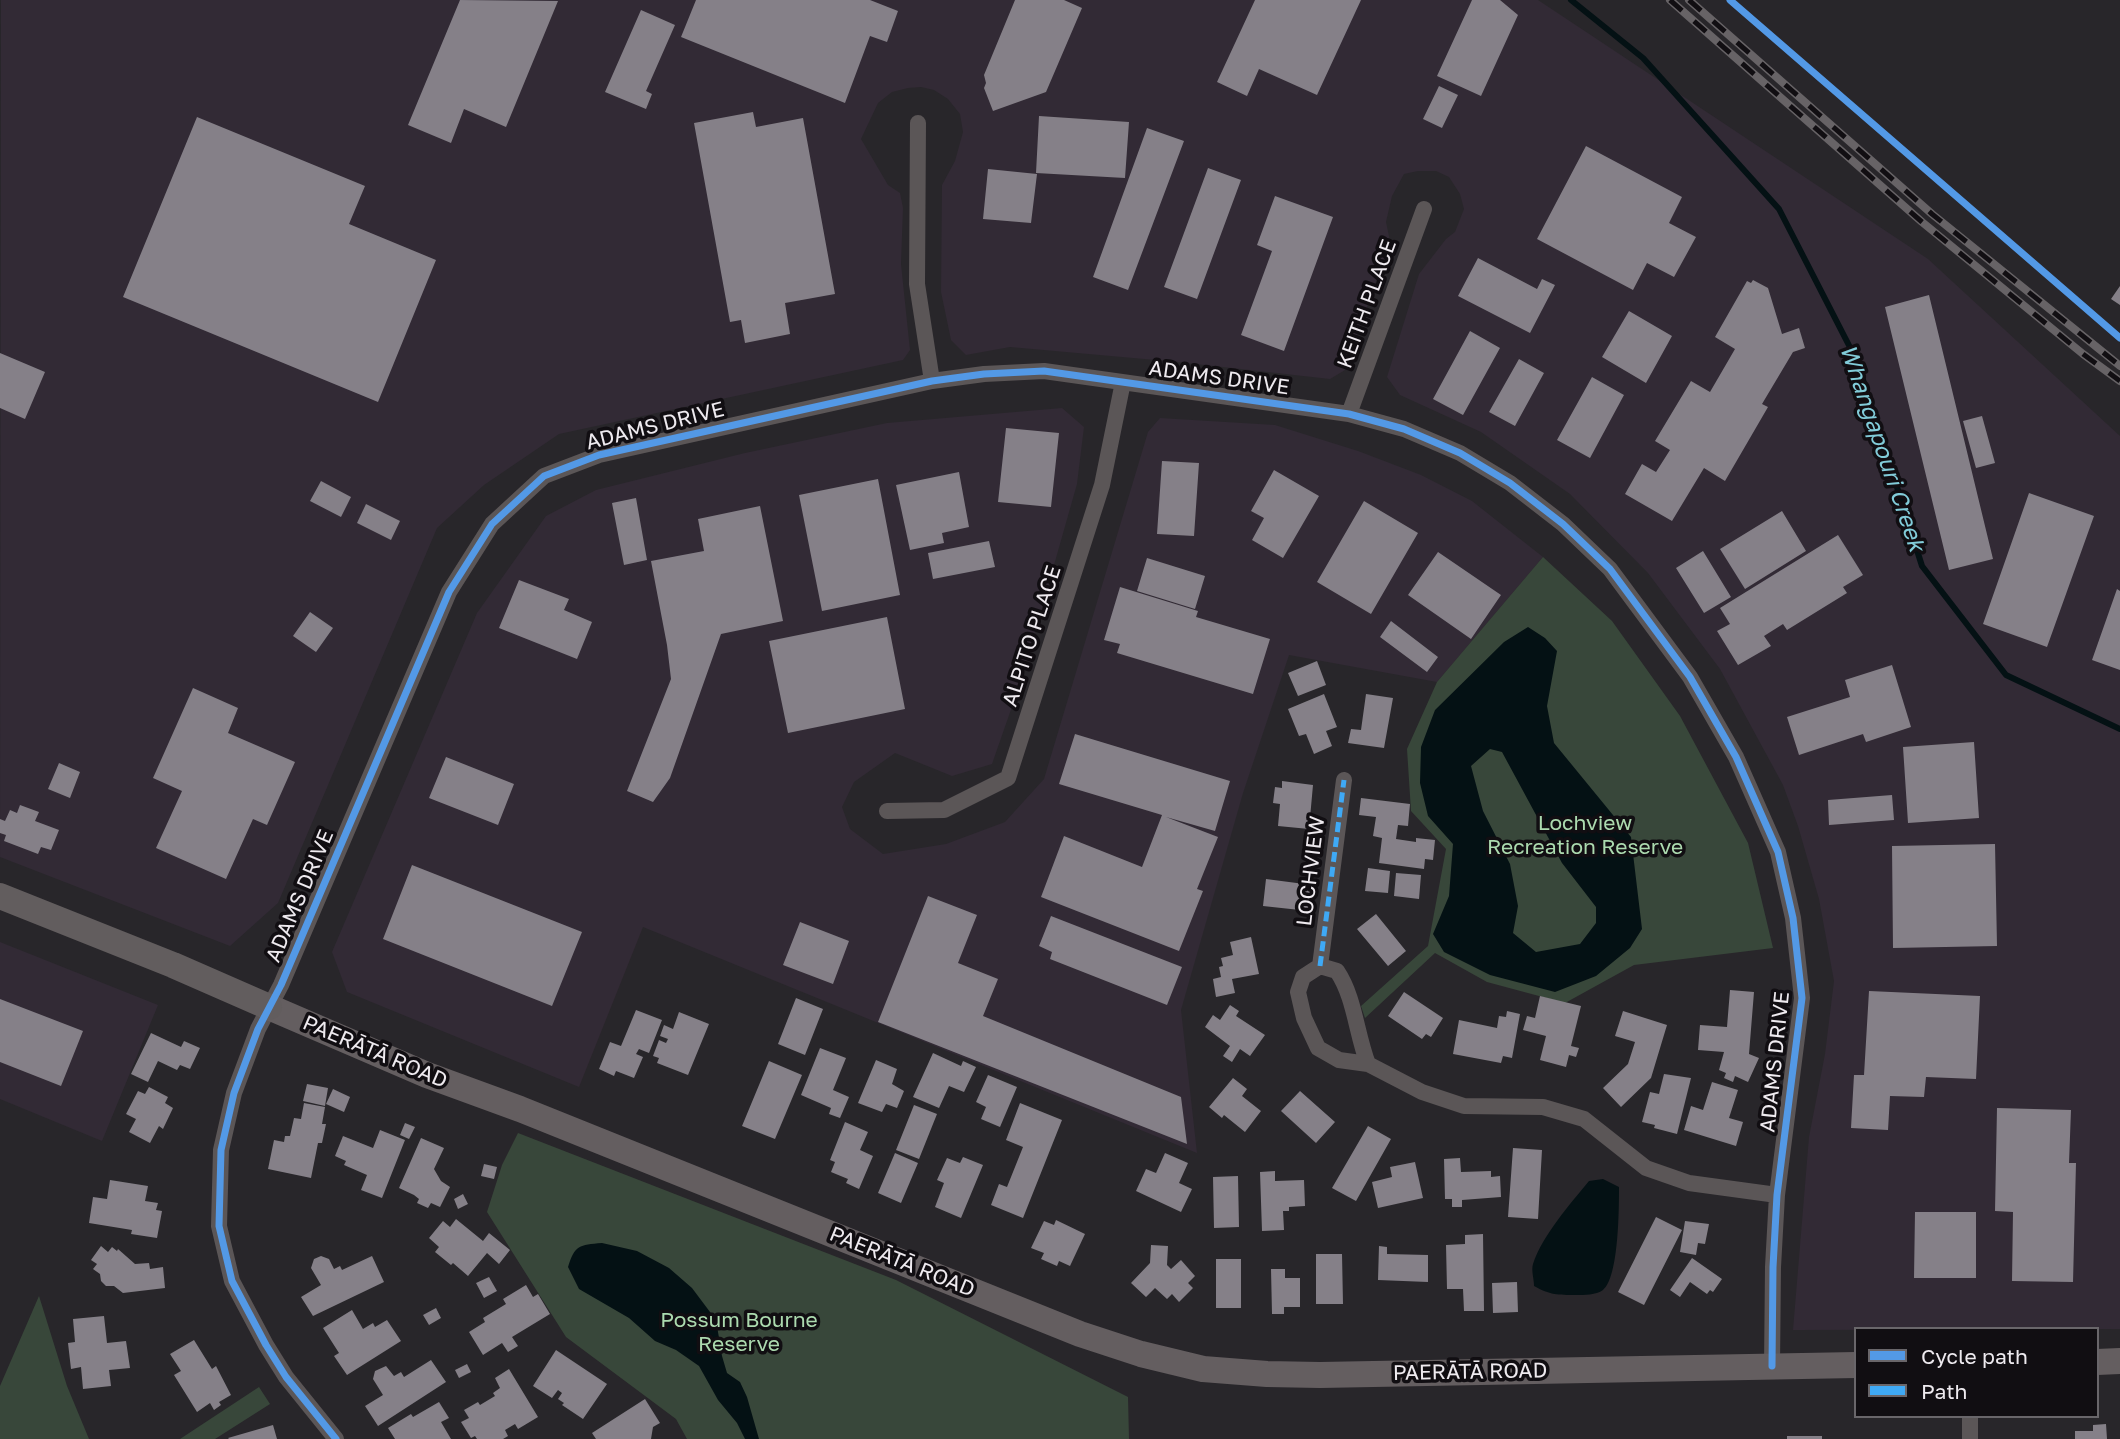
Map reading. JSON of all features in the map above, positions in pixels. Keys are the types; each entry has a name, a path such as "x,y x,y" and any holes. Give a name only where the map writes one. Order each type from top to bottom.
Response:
{"highway":[{"name":"PAERĀTĀ ROAD","path":"0,896 173,965 269,1007"}],"main road":[{"name":"PAERĀTĀ ROAD","path":"269,1007 427,1075 520,1109 1080,1334 1178,1365 1236,1372 1320,1375 1854,1365"},
{"path":"2099,1362 2120,1361"}],"street":[{"path":"918,123 917,285 932,381"},
{"name":"KEITH PLACE","path":"1349,414 1424,209"},
{"name":"ADAMS DRIVE","path":"336,1439 286,1377 232,1281 219,1226 221,1150 234,1093 258,1029 281,985 449,592 492,524 544,476 599,455 932,381 984,374 1044,372 1123,382 1349,414 1404,429 1460,453 1510,483 1563,524 1610,569 1690,677 1736,757 1777,852 1793,918 1802,998 1777,1195 1772,1366"},
{"name":"ALPITO PLACE","path":"887,811 944,810 1008,778 1102,485 1123,382"},
{"name":"LOCHVIEW","path":"1320,966 1343,780"},
{"path":"1368,1064 1359,1040 1348,987 1337,971 1320,966 1303,977 1298,992 1304,1018 1318,1048 1339,1060 1368,1064 1422,1092 1464,1105 1543,1107 1584,1119 1646,1168 1689,1183 1777,1195"},
{"path":"1970,1418 1970,1439"}],"shaded area":[{"path":"1,0 1538,0 1928,259 2120,436 2120,1329 1854,1327 1854,1330 1793,1330 1809,1137 1825,1054 1834,981 1819,899 1798,826 1783,785 1720,669 1648,573 1570,494 1481,432 1400,395 1387,377 1419,274 1446,239 1455,232 1464,209 1460,194 1449,177 1436,171 1404,174 1392,196 1386,222 1390,241 1345,370 1330,379 1010,347 966,355 951,340 941,292 942,185 955,161 963,132 960,114 948,99 934,90 921,87 892,92 878,103 861,139 888,185 900,193 903,208 901,264 910,350 903,360 559,434 484,485 437,528 278,903 230,946 0,857"},
{"path":"1062,408 1084,427 1077,484 1022,678 992,764 952,776 895,753 854,782 842,807 850,829 883,854 946,844 1005,822 1044,779 1148,432 1160,418 1275,425 1358,451 1421,475 1472,501 1543,557 1437,682 1289,655 1243,793 1181,1010 1197,1153 643,927 579,1087 347,992 332,952 477,613 546,516 596,490 745,453 887,423"},
{"path":"1528,627 1545,638 1557,651 1547,706 1554,743 1631,837 1642,929 1630,948 1596,976 1555,992 1490,975 1444,952 1433,934 1449,896 1453,844 1428,816 1420,783 1421,747 1435,710 1504,642","holes":["1490,749 1502,752 1562,863 1596,907 1596,923 1580,944 1536,952 1513,933 1518,906 1510,864 1483,811 1471,766"]},
{"path":"0,942 158,1005 102,1141 0,1099"},
{"path":"1603,1179 1619,1187 1617,1241 1608,1283 1600,1292 1583,1295 1554,1294 1534,1286 1533,1264 1550,1231 1589,1181"},
{"path":"602,1243 637,1251 669,1268 692,1288 716,1320 727,1373 740,1382 759,1439 745,1439 699,1366 676,1350 655,1341 629,1318 579,1289 568,1267 573,1254 583,1246"}],"green space":[{"name":"Lochview Recreation Reserve","path":"1543,557 1612,621 1680,716 1748,843 1773,948 1634,965 1565,1003 1487,982 1435,953 1365,1018 1361,1006 1428,946 1446,849 1411,811 1407,749 1437,682"},
{"name":"Possum Bourne Reserve","path":"518,1133 896,1280 1128,1397 1129,1439 687,1439 676,1419 566,1337 487,1212 502,1165"},
{"path":"39,1296 67,1386 89,1439 0,1439 0,1386"},
{"path":"259,1387 270,1404 215,1439 180,1439"}],"building":[{"path":"460,0 558,1 506,127 464,109 451,143 408,125"},
{"path":"696,0 870,0 898,11 887,42 870,36 845,103 681,37"},
{"path":"1015,0 1064,0 1082,8 1046,92 993,111 984,88 984,75"},
{"path":"1255,0 1361,0 1317,95 1259,69 1247,96 1217,82"},
{"path":"1472,0 1500,0 1518,15 1481,96 1437,76"},
{"path":"641,10 675,25 646,91 652,94 646,109 605,92"},
{"path":"1439,86 1458,95 1442,128 1423,119"},
{"path":"753,112 756,127 803,118 835,294 785,303 790,334 745,343 741,320 730,322 694,123"},
{"path":"1039,116 1129,122 1125,178 1036,173"},
{"path":"197,117 365,186 349,224 436,260 378,402 123,297"},
{"path":"1147,128 1184,141 1128,290 1093,277"},
{"path":"1586,146 1682,197 1669,223 1696,237 1674,277 1647,263 1633,290 1537,239"},
{"path":"1208,168 1241,180 1197,299 1164,287"},
{"path":"988,169 1037,174 1031,223 983,219"},
{"path":"1275,196 1333,217 1284,351 1241,335 1272,251 1257,245"},
{"path":"1478,258 1537,289 1542,279 1555,285 1530,333 1458,296"},
{"path":"1753,280 1768,288 1782,334 1799,328 1805,348 1793,352 1762,404 1768,407 1725,481 1704,468 1672,521 1625,494 1642,464 1656,472 1670,450 1655,441 1691,381 1710,392 1735,349 1715,337 1747,281 1751,283"},
{"path":"2120,286 2120,305 2111,299"},
{"path":"1929,295 1993,559 1949,570 1885,307"},
{"path":"1629,311 1672,336 1646,383 1602,357"},
{"path":"1470,331 1500,348 1463,415 1433,399"},
{"path":"0,353 45,372 25,419 0,408"},
{"path":"1519,359 1544,373 1515,426 1489,412"},
{"path":"1592,377 1624,395 1590,458 1557,440"},
{"path":"1982,416 1995,463 1976,468 1963,421"},
{"path":"1006,428 1059,433 1051,507 998,502"},
{"path":"1162,461 1199,463 1194,536 1157,534"},
{"path":"1274,470 1319,496 1283,558 1252,540 1264,518 1251,511"},
{"path":"959,472 969,527 942,533 944,543 910,550 896,485"},
{"path":"878,479 900,595 822,611 799,495"},
{"path":"321,481 351,497 341,517 310,501"},
{"path":"2029,493 2094,516 2047,647 1983,624"},
{"path":"636,498 647,560 624,565 612,503"},
{"path":"1364,501 1418,533 1371,614 1317,582"},
{"path":"366,504 400,521 391,540 357,523"},
{"path":"760,506 783,621 721,634 670,778 653,802 627,791 671,679 651,561 704,551 698,519"},
{"path":"1782,511 1806,551 1745,589 1720,549"},
{"path":"1838,535 1863,575 1843,587 1847,593 1787,630 1783,624 1764,636 1771,646 1738,665 1717,631 1730,624 1720,608"},
{"path":"989,541 995,567 933,579 928,553"},
{"path":"1703,551 1731,597 1704,613 1676,568"},
{"path":"1438,552 1501,595 1471,639 1408,595"},
{"path":"1147,558 1205,576 1195,609 1137,591"},
{"path":"519,580 569,599 564,610 592,622 577,659 499,628"},
{"path":"1120,587 1198,611 1196,617 1270,639 1253,694 1117,653 1120,644 1104,640"},
{"path":"2117,589 2120,591 2120,670 2092,660"},
{"path":"310,612 333,628 316,652 293,636"},
{"path":"887,617 905,709 788,733 769,641"},
{"path":"1391,621 1438,657 1427,672 1380,637"},
{"path":"1317,661 1326,685 1298,696 1288,673"},
{"path":"1892,665 1911,727 1866,742 1863,734 1799,755 1787,717 1850,697 1845,680"},
{"path":"193,688 238,708 228,733 295,762 267,825 253,819 226,879 156,848 182,791 153,778"},
{"path":"1324,694 1337,727 1326,731 1332,746 1314,754 1306,734 1299,736 1288,709"},
{"path":"1366,694 1393,698 1384,748 1348,743 1351,729 1361,730"},
{"path":"1075,734 1230,781 1215,831 1166,817 1218,837 1197,889 1203,891 1179,951 1041,897 1064,836 1142,867 1162,815 1059,784"},
{"path":"1974,742 1979,818 1908,823 1903,747"},
{"path":"446,757 514,784 498,825 429,798"},
{"path":"59,763 80,772 70,798 48,789"},
{"path":"1282,781 1313,785 1309,829 1278,826 1280,804 1273,803 1275,787 1282,788"},
{"path":"1892,795 1894,820 1829,825 1828,800"},
{"path":"1361,798 1410,804 1408,826 1398,825 1396,839 1416,842 1416,838 1435,840 1433,860 1425,859 1424,869 1379,863 1382,838 1373,836 1376,817 1359,815"},
{"path":"20,805 39,812 35,821 59,830 51,850 41,847 38,854 4,841 6,835 0,833 0,819 5,821 10,810 17,813"},
{"path":"1995,844 1997,946 1893,948 1892,846"},
{"path":"412,865 582,932 552,1006 383,939"},
{"path":"1368,868 1390,871 1388,893 1365,891"},
{"path":"1396,873 1421,875 1419,899 1394,896"},
{"path":"1266,879 1312,885 1309,911 1263,906"},
{"path":"928,896 977,915 958,963 998,979 983,1016 1181,1097 1187,1144 878,1022"},
{"path":"1376,914 1406,951 1388,966 1357,929"},
{"path":"1051,916 1182,967 1167,1005 1050,959 1052,952 1039,946"},
{"path":"800,922 849,941 833,984 783,965"},
{"path":"1251,937 1259,974 1232,979 1235,993 1216,997 1213,979 1221,977 1221,958 1233,955 1230,942"},
{"path":"1730,990 1754,992 1749,1054 1759,1058 1748,1082 1735,1076 1733,1082 1724,1078 1726,1073 1719,1070 1724,1052 1698,1050 1700,1025 1727,1027"},
{"path":"1869,991 1980,996 1976,1079 1926,1077 1924,1097 1890,1096 1888,1130 1851,1128 1854,1075 1864,1075"},
{"path":"1404,992 1443,1018 1431,1037 1426,1034 1422,1039 1388,1016"},
{"path":"1540,996 1581,1006 1571,1046 1579,1048 1576,1057 1569,1055 1566,1067 1540,1060 1546,1036 1523,1030 1527,1016 1535,1018"},
{"path":"796,998 823,1009 805,1055 778,1044"},
{"path":"0,999 83,1031 61,1086 0,1062"},
{"path":"1230,1005 1239,1011 1236,1016 1265,1035 1250,1056 1240,1049 1232,1062 1223,1056 1230,1046 1205,1027 1213,1015 1220,1020"},
{"path":"636,1010 662,1020 649,1053 639,1049 636,1054 643,1057 634,1078 616,1071 614,1076 599,1069 610,1042 621,1046"},
{"path":"1507,1011 1520,1014 1512,1058 1503,1056 1501,1063 1453,1054 1459,1020 1497,1028 1499,1016 1506,1017"},
{"path":"1623,1011 1667,1025 1651,1078 1621,1107 1603,1088 1628,1064 1635,1042 1615,1036"},
{"path":"679,1012 709,1024 688,1075 657,1063 659,1058 653,1056 659,1040 666,1043 668,1039 660,1036 664,1025 673,1029"},
{"path":"151,1033 181,1047 184,1041 200,1048 190,1069 180,1065 177,1070 158,1061 148,1082 131,1074"},
{"path":"820,1048 846,1058 833,1090 849,1097 840,1118 829,1114 831,1108 801,1095"},
{"path":"933,1053 961,1066 963,1061 976,1067 964,1092 949,1086 939,1108 913,1097"},
{"path":"876,1060 897,1069 892,1084 904,1091 897,1108 886,1104 882,1112 858,1103"},
{"path":"769,1061 802,1075 775,1139 742,1126"},
{"path":"1664,1074 1691,1078 1677,1134 1642,1122 1650,1092 1659,1094"},
{"path":"988,1075 1017,1087 1000,1127 981,1119 986,1107 976,1102"},
{"path":"1233,1078 1247,1089 1242,1096 1261,1111 1245,1132 1209,1107"},
{"path":"1712,1082 1738,1090 1729,1118 1743,1122 1736,1146 1684,1130 1691,1106 1703,1110"},
{"path":"307,1084 328,1088 325,1106 303,1101"},
{"path":"149,1087 168,1097 165,1103 173,1108 163,1129 159,1126 150,1143 129,1132 136,1119 126,1114 138,1091 145,1094"},
{"path":"333,1089 350,1097 344,1112 326,1104"},
{"path":"1300,1091 1335,1122 1316,1143 1281,1111"},
{"path":"304,1103 325,1107 322,1124 326,1124 322,1143 318,1143 311,1178 268,1169 274,1140 284,1142 285,1136 290,1136 294,1118 301,1119"},
{"path":"1020,1103 1062,1120 1023,1218 991,1205 999,1184 1007,1187 1023,1147 1006,1140"},
{"path":"914,1105 937,1114 919,1159 896,1150"},
{"path":"1997,1108 2071,1110 2069,1163 2076,1163 2073,1282 2012,1281 2013,1212 1995,1211"},
{"path":"845,1122 868,1132 860,1150 873,1156 859,1189 846,1183 848,1179 831,1172 835,1162 830,1160"},
{"path":"405,1123 415,1127 409,1139 400,1135"},
{"path":"1368,1126 1391,1139 1356,1201 1332,1188"},
{"path":"380,1130 405,1140 382,1198 361,1190 367,1175 344,1165 346,1161 335,1156 343,1136 373,1148"},
{"path":"421,1138 444,1148 434,1169 441,1181 450,1187 440,1207 431,1203 428,1208 417,1203 419,1199 399,1188"},
{"path":"1513,1148 1542,1150 1538,1219 1508,1217"},
{"path":"895,1153 918,1163 901,1203 878,1193"},
{"path":"1165,1153 1188,1163 1179,1183 1192,1189 1181,1212 1136,1191 1146,1169 1156,1173"},
{"path":"963,1157 983,1165 961,1218 935,1207 944,1183 937,1180 947,1158 960,1163"},
{"path":"1460,1158 1461,1172 1491,1171 1491,1177 1500,1176 1501,1197 1462,1200 1462,1207 1452,1207 1452,1199 1445,1199 1444,1159"},
{"path":"1415,1162 1423,1198 1378,1208 1372,1182 1392,1177 1390,1167"},
{"path":"484,1164 497,1167 494,1179 481,1176"},
{"path":"1275,1171 1275,1181 1304,1180 1305,1206 1289,1207 1289,1211 1283,1211 1284,1230 1262,1231 1260,1172"},
{"path":"1238,1176 1239,1227 1214,1228 1213,1177"},
{"path":"110,1180 148,1186 145,1201 158,1203 156,1210 162,1211 157,1238 131,1234 132,1230 89,1223 93,1197 107,1199"},
{"path":"463,1194 468,1204 458,1209 454,1199"},
{"path":"1915,1212 1976,1212 1976,1278 1914,1278"},
{"path":"1656,1217 1682,1230 1644,1305 1618,1292"},
{"path":"456,1219 483,1241 489,1233 510,1250 499,1264 487,1253 468,1276 435,1252 439,1247 429,1238 443,1221 450,1227"},
{"path":"1056,1220 1085,1234 1070,1266 1059,1261 1057,1266 1041,1259 1044,1253 1031,1248 1044,1221 1054,1225"},
{"path":"1685,1221 1709,1224 1705,1244 1698,1243 1696,1255 1680,1252"},
{"path":"1483,1234 1484,1311 1464,1311 1463,1289 1447,1289 1446,1245 1465,1244 1465,1235"},
{"path":"1151,1245 1168,1246 1167,1265 1171,1269 1181,1260 1195,1276 1188,1283 1193,1288 1179,1302 1172,1294 1167,1299 1155,1288 1146,1297 1131,1283 1150,1263"},
{"path":"101,1246 108,1252 112,1247 117,1251 118,1249 135,1264 149,1263 150,1269 163,1267 165,1288 123,1293 114,1286 106,1286 101,1281 100,1274 93,1269 97,1264 91,1260"},
{"path":"1379,1246 1387,1247 1387,1254 1428,1255 1428,1282 1378,1280"},
{"path":"1316,1254 1342,1254 1343,1304 1316,1304"},
{"path":"321,1256 329,1259 334,1269 340,1266 342,1270 372,1256 384,1282 313,1316 301,1297 321,1285 311,1268 314,1259"},
{"path":"1692,1258 1722,1279 1713,1292 1710,1290 1707,1294 1690,1282 1680,1297 1670,1290"},
{"path":"1216,1259 1241,1259 1241,1308 1216,1308"},
{"path":"1271,1269 1285,1269 1285,1278 1300,1278 1300,1307 1284,1307 1284,1314 1272,1314"},
{"path":"489,1277 497,1291 484,1298 476,1283"},
{"path":"1517,1282 1518,1312 1493,1313 1492,1283"},
{"path":"526,1285 533,1297 538,1294 550,1314 512,1337 518,1346 508,1352 502,1343 483,1355 469,1332 485,1322 483,1318 506,1304 503,1299"},
{"path":"436,1308 441,1318 429,1325 423,1315"},
{"path":"352,1310 363,1329 373,1323 375,1327 387,1320 401,1341 347,1375 334,1356 339,1353 323,1328"},
{"path":"104,1316 107,1343 126,1341 130,1368 109,1370 111,1386 83,1389 81,1367 71,1369 68,1343 75,1342 73,1319"},
{"path":"194,1340 212,1369 216,1366 231,1395 219,1402 221,1405 214,1410 210,1403 197,1412 174,1375 181,1371 170,1354"},
{"path":"556,1350 607,1384 583,1419 562,1405 564,1403 558,1399 562,1393 558,1390 552,1398 533,1386"},
{"path":"431,1360 446,1382 378,1426 365,1406 383,1395 373,1379 375,1371 386,1366 394,1376 401,1372 404,1377"},
{"path":"467,1364 471,1372 459,1378 455,1370"},
{"path":"509,1369 538,1417 518,1429 515,1424 505,1430 508,1436 503,1439 477,1439 475,1436 471,1438 461,1422 469,1418 464,1410 495,1396 493,1393 500,1388 495,1378"},
{"path":"645,1399 660,1423 653,1427 651,1439 596,1439 592,1433"},
{"path":"439,1402 449,1418 441,1422 451,1439 395,1439 388,1428"},
{"path":"2106,1424 2107,1439 2075,1439 2075,1431 2093,1431 2093,1425"},
{"path":"273,1425 277,1439 228,1438"},
{"path":"1787,1436 1822,1436 1822,1439 1787,1439"}],"waterway":[{"name":"Whangapouri Creek","path":"1571,0 1643,58 1779,209 1857,361 1922,566 2006,675 2120,729"}],"railway":[{"path":"1670,0 1922,222 2083,354 2120,381"},
{"path":"1689,0 1932,214 2120,366"}],"marked path":[{"path":"1320,966 1344,780"}],"cycle path":[{"path":"1730,0 2120,338"},
{"path":"336,1439 286,1377 232,1281 219,1226 221,1150 234,1093 258,1029 281,985 449,592 492,524 544,476 599,455 932,381 984,374 1044,371 1349,414 1404,429 1460,453 1510,483 1563,524 1610,569 1690,677 1736,757 1778,852 1793,918 1802,998 1777,1195 1772,1366"}]}
